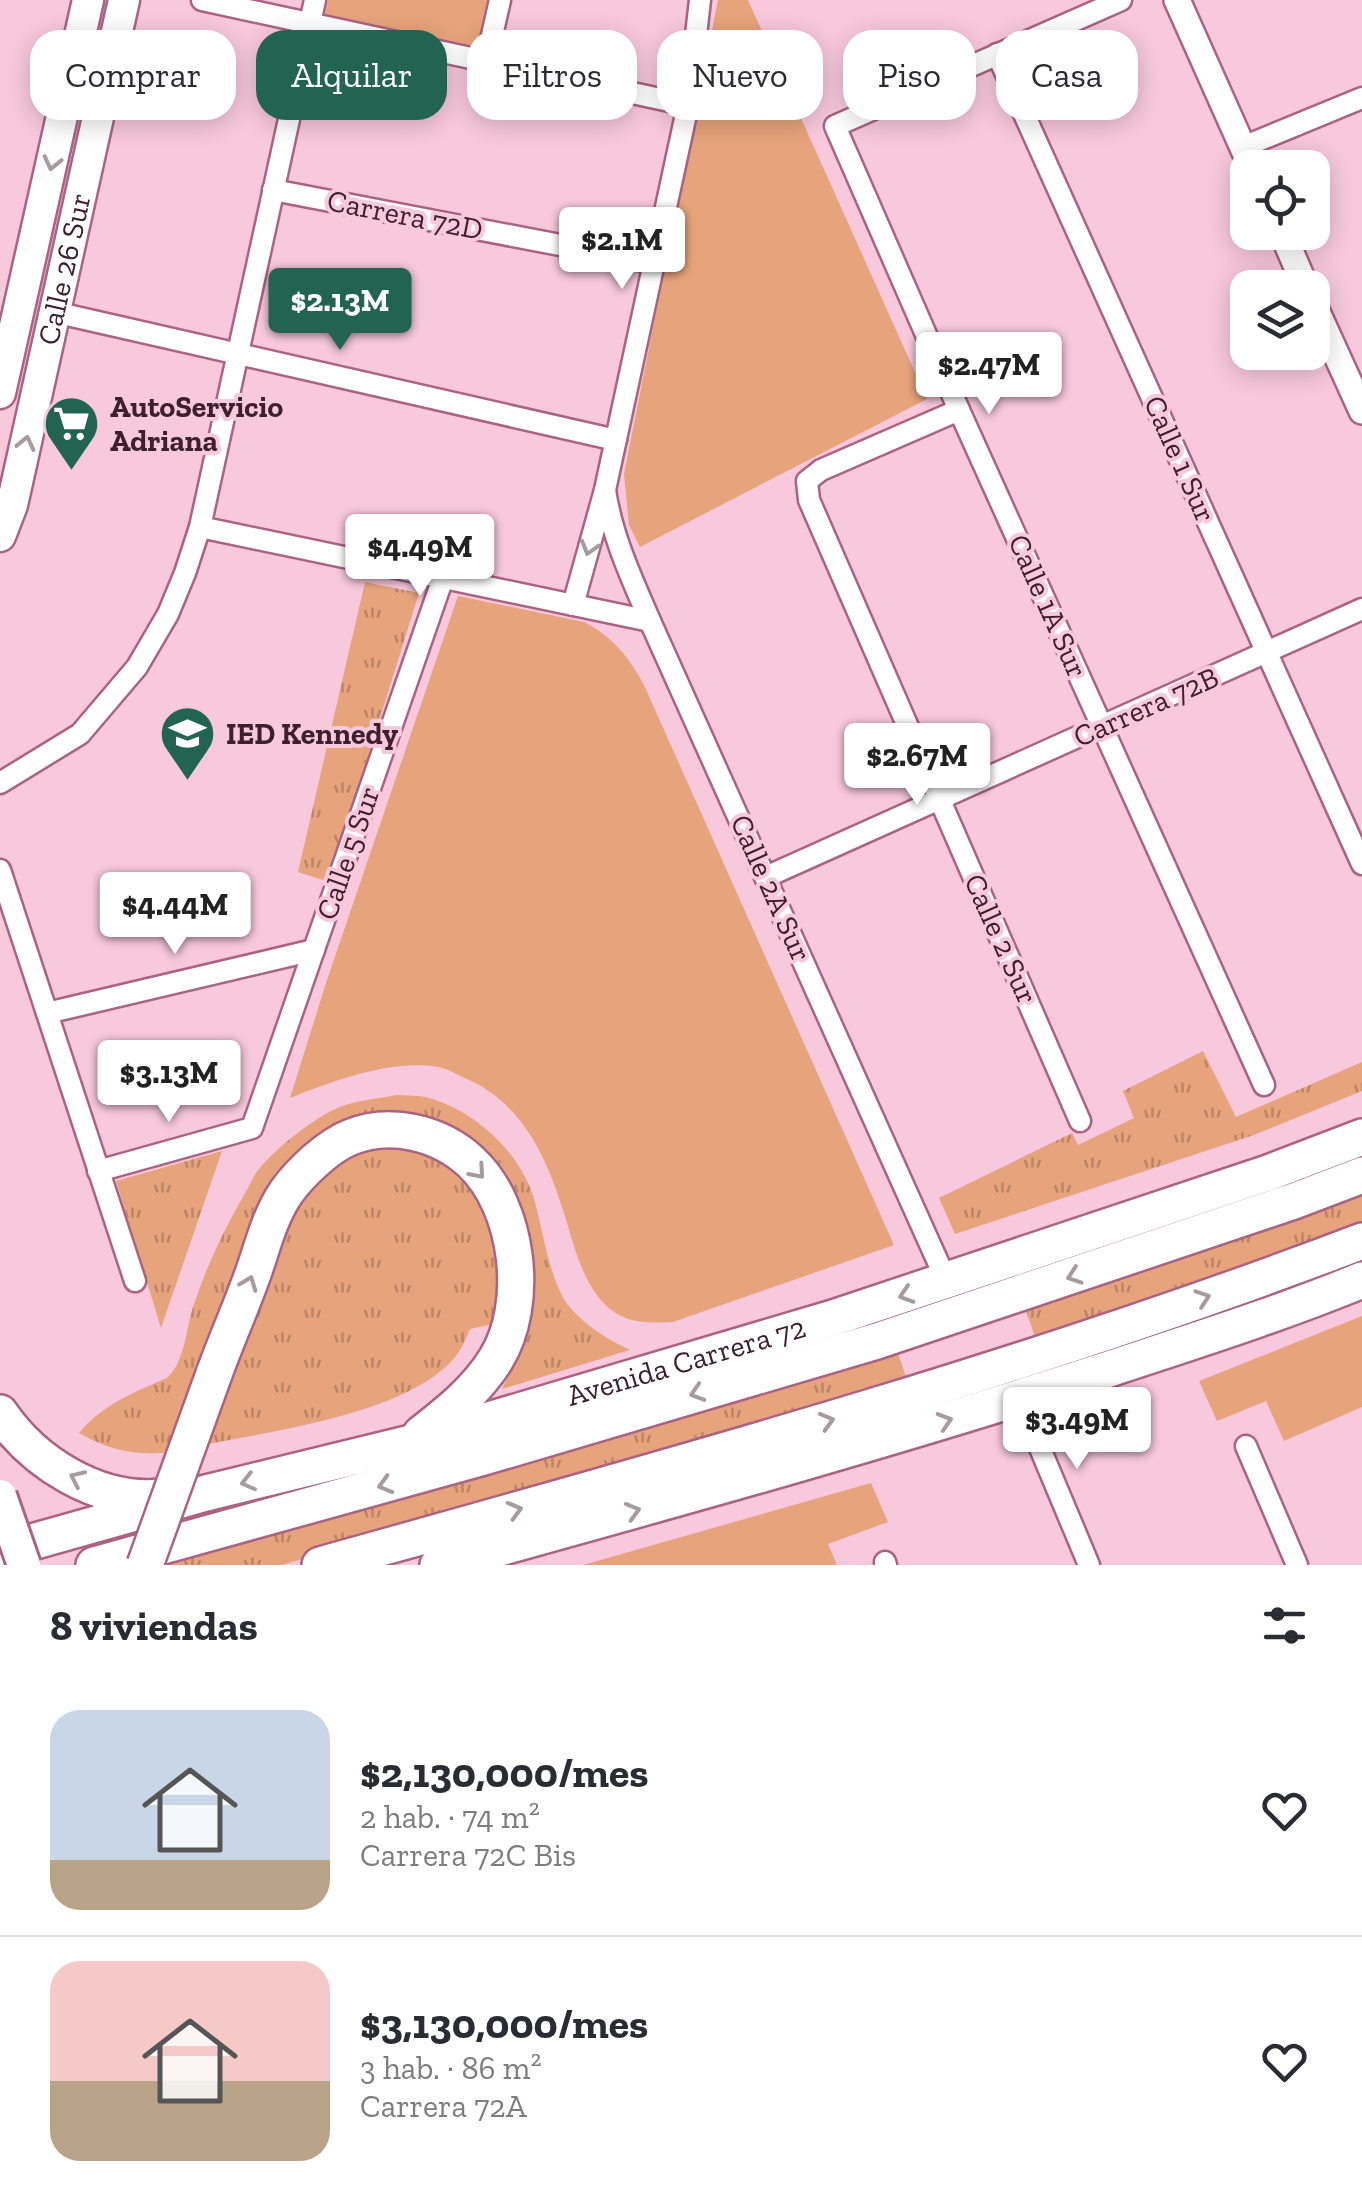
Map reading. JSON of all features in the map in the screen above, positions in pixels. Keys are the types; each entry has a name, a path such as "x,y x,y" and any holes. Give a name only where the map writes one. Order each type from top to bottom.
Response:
{"highway":[{"path":"144,1565 276,1209 319,1158 351,1138 382,1131 415,1131 446,1144 471,1162 490,1186 514,1249 515,1306 497,1358 475,1388 411,1443"},
{"name":"Avenida Carrera 72","path":"0,1551 206,1492 411,1443 833,1318 1268,1174 1362,1137"},
{"path":"1268,1174 1362,1164"},
{"name":"Avenida Carrera 72","path":"94,1565 484,1457 966,1312 1362,1175"},
{"path":"320,1565 932,1390 1362,1241"},
{"path":"438,1565 836,1454 1019,1398 1274,1314 1362,1280"},
{"path":"750,1378 833,1318"},
{"path":"0,1413 32,1450 88,1484 151,1498 206,1492"}],"main road":[{"name":"Calle 26 Sur","path":"0,393 88,0"},
{"name":"Calle 26 Sur","path":"0,536 124,0"},
{"path":"0,1496 24,1565"}],"street":[{"path":"202,0 467,58"},
{"path":"0,783 80,734 137,667 186,573 200,526 315,0"},
{"path":"493,30 500,0"},
{"name":"Calle 2A Sur","path":"697,30 700,0"},
{"path":"1052,30 1121,0"},
{"path":"1176,0 1245,150"},
{"name":"Calle 1A Sur","path":"996,54 835,126 1264,1085"},
{"path":"1262,150 1362,98"},
{"name":"Calle 2A Sur","path":"573,605 605,490 685,120"},
{"name":"Calle 1 Sur","path":"1027,120 1362,864"},
{"name":"Carrera 72D","path":"273,190 654,263"},
{"path":"54,312 616,440"},
{"path":"1330,341 1362,411"},
{"name":"Calle 2 Sur","path":"959,410 821,470 807,481 809,500 1080,1121"},
{"name":"Calle 2A Sur","path":"605,490 618,542 650,621 947,1282"},
{"path":"200,526 650,621"},
{"name":"Calle 5 Sur","path":"98,1171 252,1128 444,578"},
{"name":"Carrera 72B","path":"766,876 1362,609"},
{"path":"0,870 135,1282"},
{"path":"46,1012 314,950"},
{"path":"1019,1398 1089,1565"},
{"path":"1246,1446 1297,1565"}],"green space":[{"path":"328,0 488,0 482,30 467,30 467,50 447,45 447,30 381,30 324,17"},
{"path":"718,0 748,0 761,30 712,30"},
{"path":"694,120 802,120 927,399 640,547 629,525 624,474"},
{"path":"365,582 419,593 329,882 298,872"},
{"path":"458,596 584,622 612,641 632,665 894,1245 673,1322 635,1321 614,1312 594,1292 540,1151 517,1117 486,1089 442,1068 421,1065 382,1069 290,1098"},
{"path":"1203,1051 1236,1117 1362,1062 1362,1091 1254,1135 955,1234 939,1198 1072,1133 1078,1145 1134,1118 1123,1091"},
{"path":"398,1095 447,1104 480,1124 508,1151 529,1184 552,1270 568,1305 589,1326 630,1350 502,1389 523,1343 530,1303 441,1124 416,1115 388,1116 331,1133 172,1452 124,1451 79,1433 108,1407 167,1378 173,1371 216,1250 253,1178 267,1160 334,1109"},
{"path":"362,1145 421,1145 475,1183 504,1252 502,1322 470,1329 460,1350 440,1372 378,1404 302,1426 200,1446 303,1189"},
{"path":"222,1151 161,1328 116,1181"},
{"path":"1362,1189 1362,1225 1037,1343 1024,1305"},
{"path":"1362,1316 1362,1407 1284,1441 1266,1401 1217,1421 1199,1381"},
{"path":"896,1347 908,1383 282,1565 135,1565"},
{"path":"871,1483 888,1522 828,1544 837,1565 583,1565"}],"place":[{"name":"AutoServicio Adriana","path":"71,473"},
{"name":"IED Kennedy","path":"187,783"}]}
